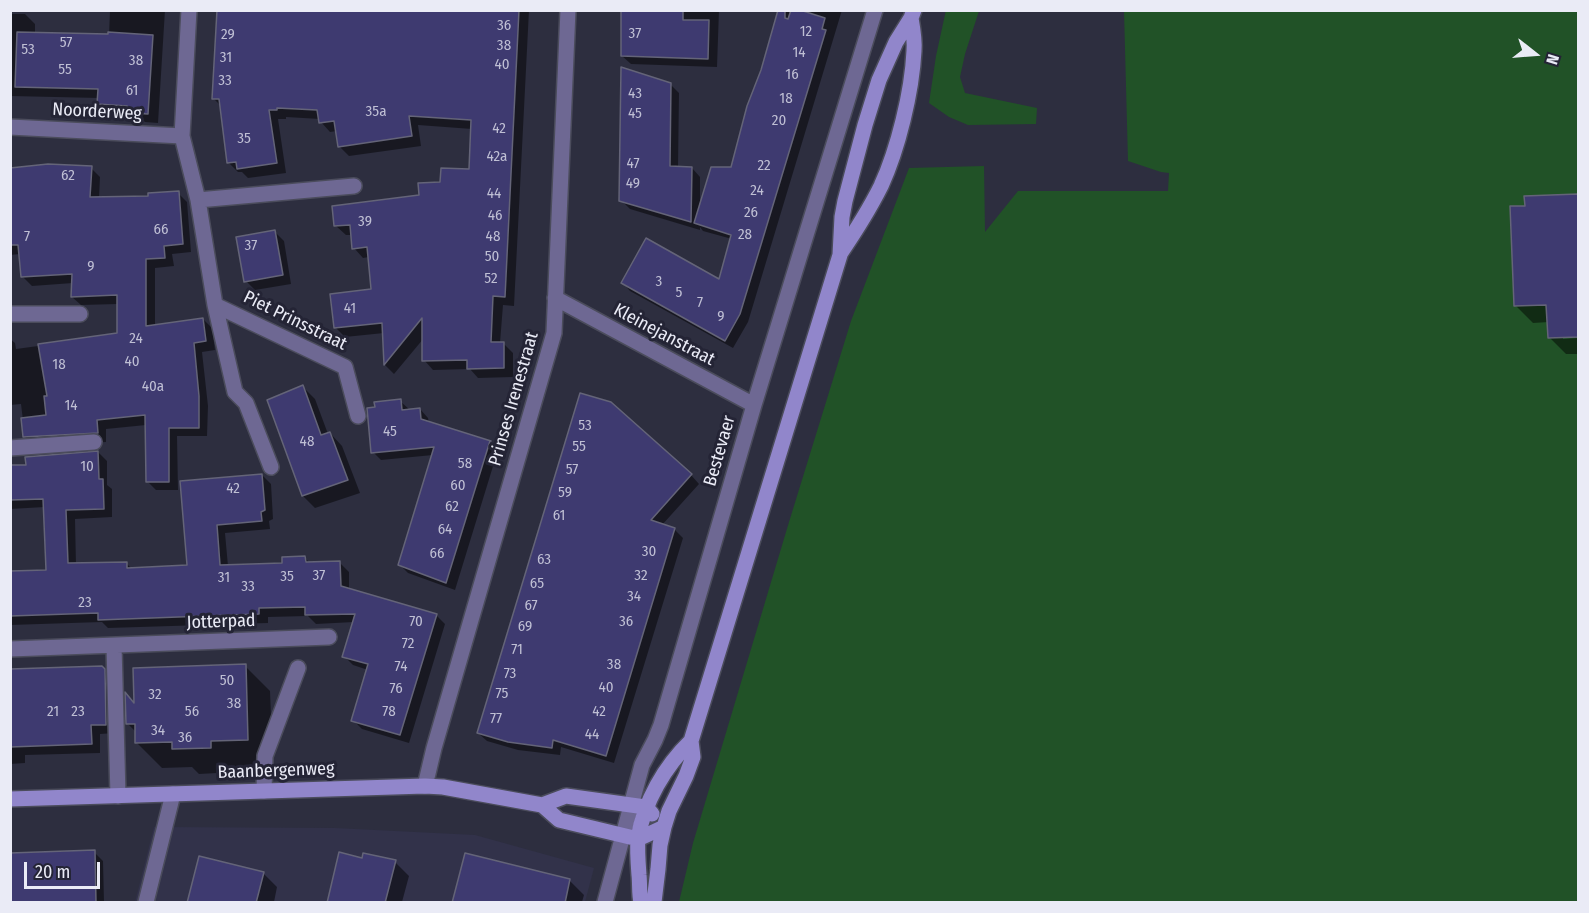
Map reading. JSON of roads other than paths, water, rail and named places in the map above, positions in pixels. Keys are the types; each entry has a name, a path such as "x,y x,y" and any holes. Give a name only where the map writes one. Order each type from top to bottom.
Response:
{"main road":[{"name":"Bestevaer","path":"654,903 664,827 693,757 691,741 840,255 845,201 865,125 879,80 891,52 913,14"},
{"name":"Bestevaer","path":"840,255 862,222 880,188 895,144 908,101 915,49 913,14"},
{"name":"Bestevaer","path":"641,903 638,851 639,806 691,741"},
{"name":"Baanbergenweg","path":"10,799 424,786 443,787 542,805 566,796 639,806"},
{"name":"Baanbergenweg","path":"542,805 559,820 638,839"},
{"path":"638,839 664,827 639,806"}],"street":[{"name":"Piet Prinsstraat","path":"189,10 182,136 198,200 215,304 235,392 246,403 271,466"},
{"name":"Prinses Irenestraat","path":"424,786 554,333 568,10"},
{"name":"Bestevaer","path":"605,903 623,836 639,806 642,765 661,725 754,405 875,10"},
{"name":"Noorderweg","path":"10,127 182,136"},
{"path":"198,200 354,186"},
{"name":"Kleinejanstraat","path":"555,298 754,405"},
{"name":"Piet Prinsstraat","path":"215,304 345,367 358,416"},
{"path":"10,314 81,314"},
{"path":"10,448 94,442"},
{"name":"Jotterpad","path":"10,650 329,637"},
{"path":"114,646 118,796"},
{"path":"264,791 265,756 298,668"},
{"path":"146,903 173,794"}]}
